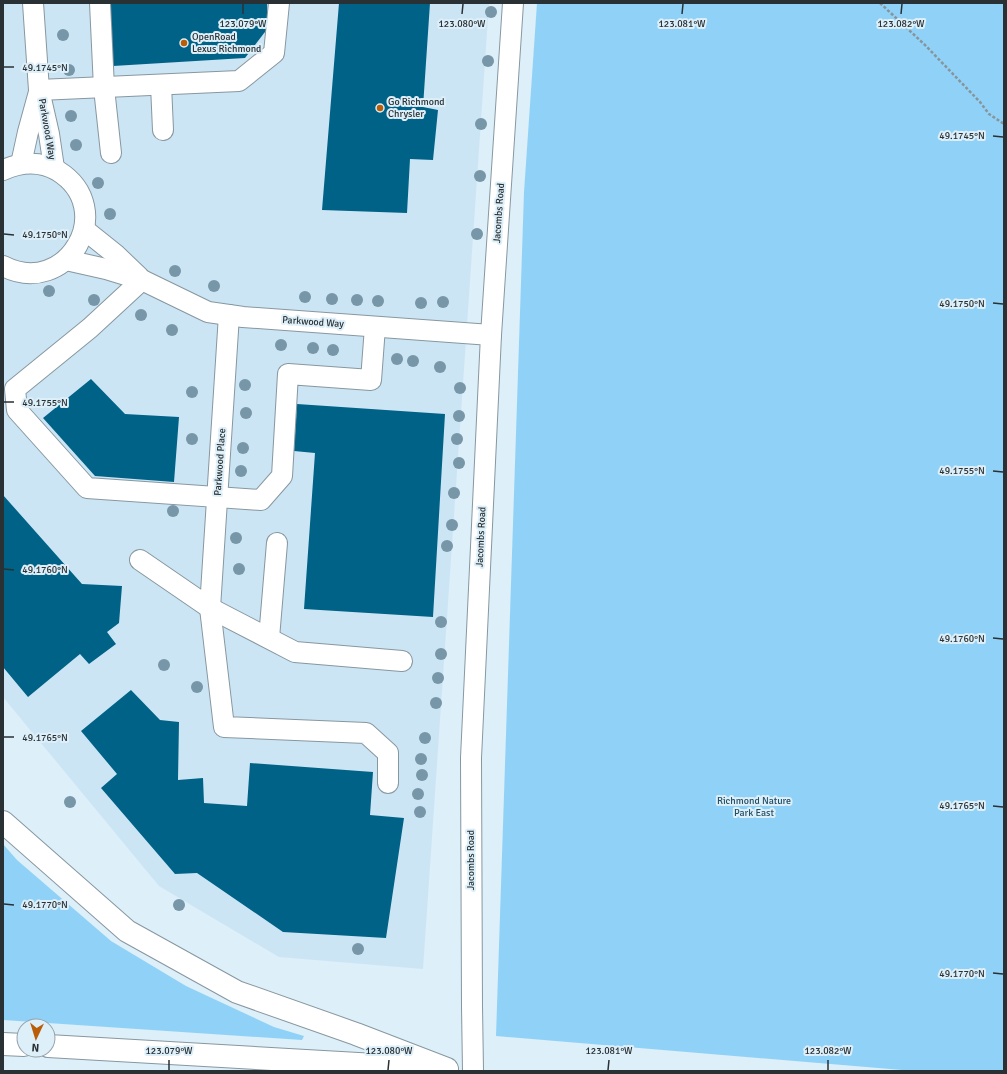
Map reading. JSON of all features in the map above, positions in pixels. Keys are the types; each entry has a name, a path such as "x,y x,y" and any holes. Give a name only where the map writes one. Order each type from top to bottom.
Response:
{"highway":[{"path":"3,822 127,931 168,954 237,992 356,1034 447,1069"},
{"path":"3,1044 16,1045"},
{"path":"56,1046 479,1071"}],"street":[{"name":"Parkwood Way","path":"33,3 39,90 49,134 54,168"},
{"path":"100,3 104,88 111,153"},
{"path":"39,90 239,81 274,53 279,3"},
{"name":"Jacombs Road","path":"473,1071 471,758 491,335 513,3"},
{"path":"162,85 163,130"},
{"name":"Parkwood Way","path":"12,167 28,132 39,90"},
{"path":"3,266 21,273 33,274 45,272 66,260 78,246 85,230 86,215 83,200 76,187 66,176 54,168 38,164 12,167"},
{"name":"Parkwood Way","path":"85,230 115,254 142,280"},
{"name":"Parkwood Way","path":"66,260 106,269 142,280 208,312 229,315 491,335"},
{"path":"142,280 90,328 15,389 17,410 87,488 261,500 282,476 288,374 371,380 375,326"},
{"name":"Parkwood Place","path":"229,315 210,608 224,727 366,733 388,753 388,783"},
{"path":"269,638 277,543"},
{"path":"140,560 210,608 295,652 402,661"}],"path":[{"path":"880,3 925,45 980,102 989,114 1004,124"}],"shaded area":[{"path":"3,3 489,3 423,969 279,957 159,886 3,697"}],"green space":[{"name":"Richmond Nature Park East","path":"537,3 1004,3 1004,1071 914,1071 496,1036 524,192"},
{"path":"3,844 17,860 111,941 186,986 274,1027 304,1036 302,1040 56,1024 56,1018 16,1018 16,1021 3,1020"}],"building":[{"name":"OpenRoad Lexus Richmond","path":"109,3 267,3 268,28 245,58 113,66"},
{"name":"Go Richmond Chrysler","path":"339,3 430,3 423,107 438,110 433,160 410,159 407,213 322,210"},
{"path":"91,379 125,414 179,417 174,482 95,476 43,418"},
{"path":"297,404 445,414 433,617 304,609 315,453 294,451"},
{"path":"3,495 82,584 122,586 119,623 107,632 116,644 89,664 80,654 28,697 3,667"},
{"path":"131,690 160,720 179,722 178,780 203,778 204,803 247,806 250,763 373,772 370,815 404,818 386,938 283,932 197,873 175,874 101,788 117,774 81,731"}],"place":[{"name":"OpenRoad Lexus Richmond","path":"184,43"},
{"name":"Go Richmond Chrysler","path":"380,108"}]}
